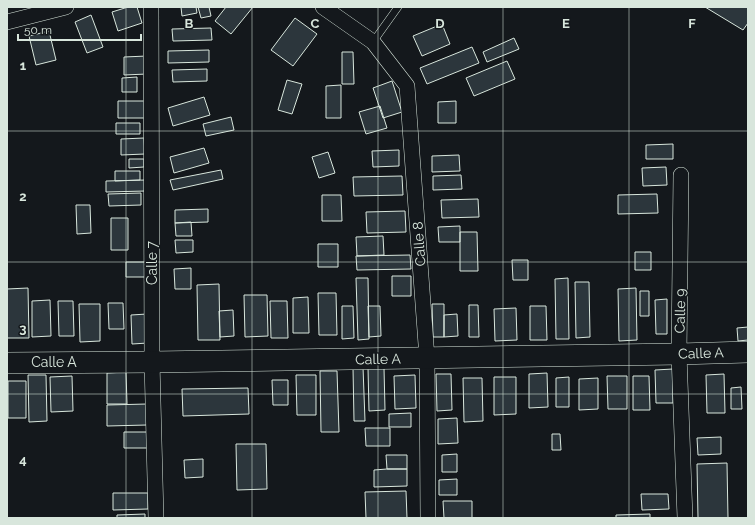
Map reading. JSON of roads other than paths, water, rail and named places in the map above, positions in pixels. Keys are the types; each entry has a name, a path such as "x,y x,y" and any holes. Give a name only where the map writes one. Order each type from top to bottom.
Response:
{"street":[{"path":"7,22 66,7"},
{"name":"Calle 7","path":"150,7 152,362 156,518"},
{"name":"Calle 8","path":"323,7 373,42 406,86 427,358 428,518"},
{"name":"Calle 9","path":"681,175 679,354 685,518"},
{"name":"Calle A","path":"7,362 152,362 748,352"}],"lane":[{"path":"373,42 398,7"}]}
